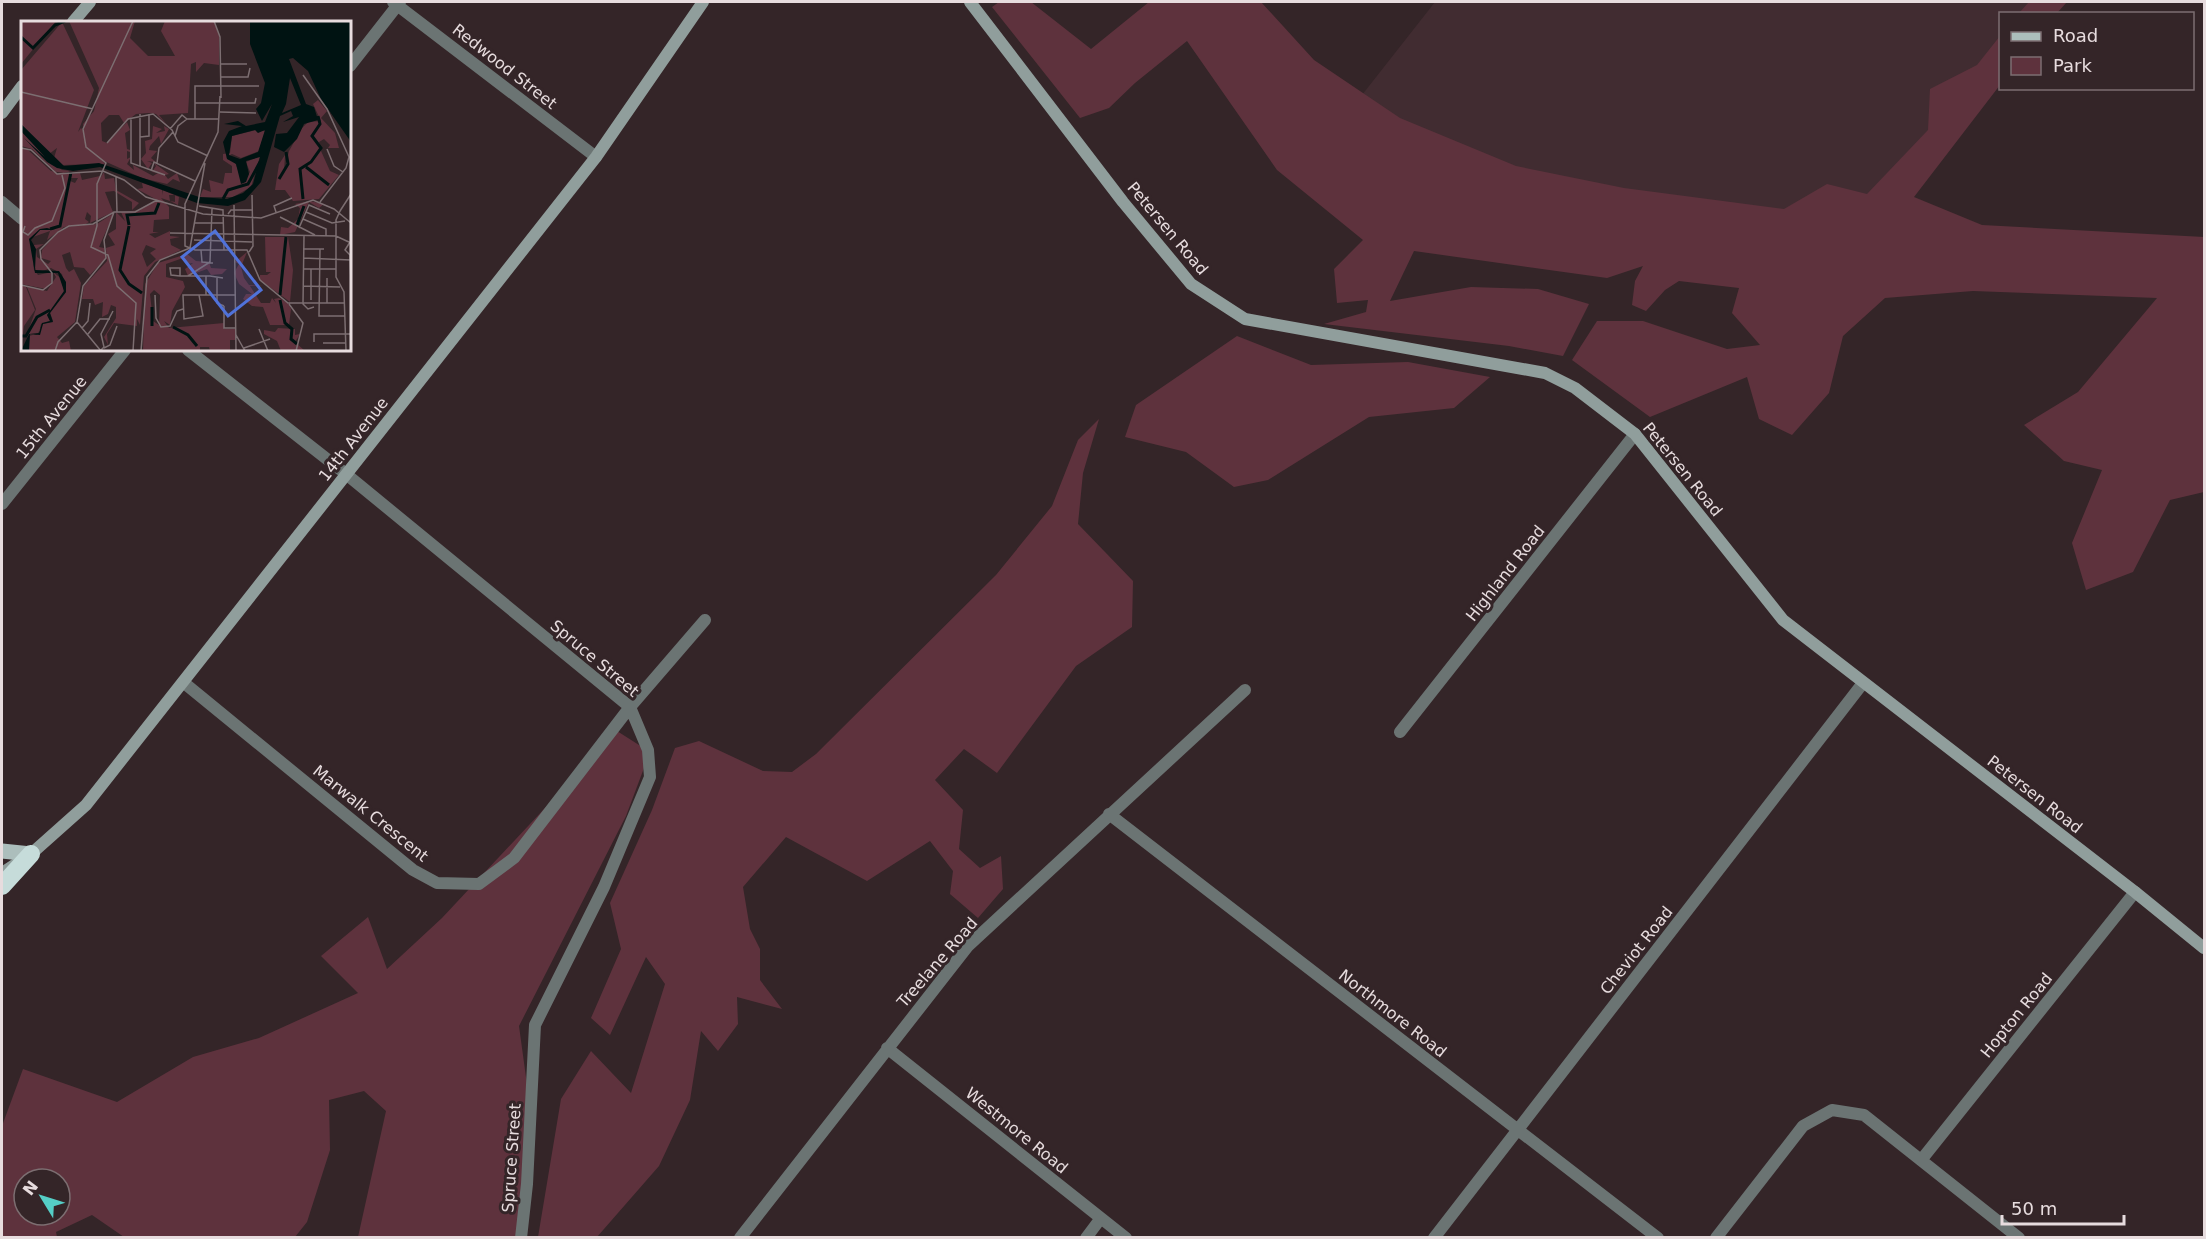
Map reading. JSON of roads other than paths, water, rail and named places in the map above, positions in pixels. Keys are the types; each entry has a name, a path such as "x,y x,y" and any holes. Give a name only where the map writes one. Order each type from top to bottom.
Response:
{"highway":[{"path":"2,886 30,854"}],"main road":[{"path":"2,851 30,854"}],"street":[{"path":"74,21 90,2"},
{"name":"14th Avenue","path":"2,873 30,854 86,805 596,157 703,2"},
{"name":"Petersen Road","path":"970,2 1123,202 1191,284 1245,319 1545,373 1575,388 1635,434 1783,620 2205,948"},
{"path":"351,65 397,3"},
{"name":"Redwood Street","path":"397,3 596,157"},
{"path":"2,112 21,87"},
{"path":"2,202 21,218"},
{"name":"15th Avenue","path":"2,504 124,351"},
{"name":"Spruce Street","path":"189,351 346,474 630,706 648,750 650,777 604,888 535,1025 527,1184 521,1238"},
{"name":"Highland Road","path":"1400,732 1635,434"},
{"name":"Marwalk Crescent","path":"183,682 413,870 437,883 479,884 514,858 630,706 705,620"},
{"name":"Cheviot Road","path":"1434,1238 1863,683"},
{"name":"Treelane Road","path":"740,1238 968,946 1245,690"},
{"name":"Northmore Road","path":"1109,814 1658,1238"},
{"name":"Hopton Road","path":"1922,1159 2135,892"},
{"name":"Westmore Road","path":"887,1048 1126,1238"},
{"path":"1716,1238 1803,1126 1832,1110 1864,1115 2019,1238"},
{"path":"1086,1238 1101,1218"}]}
